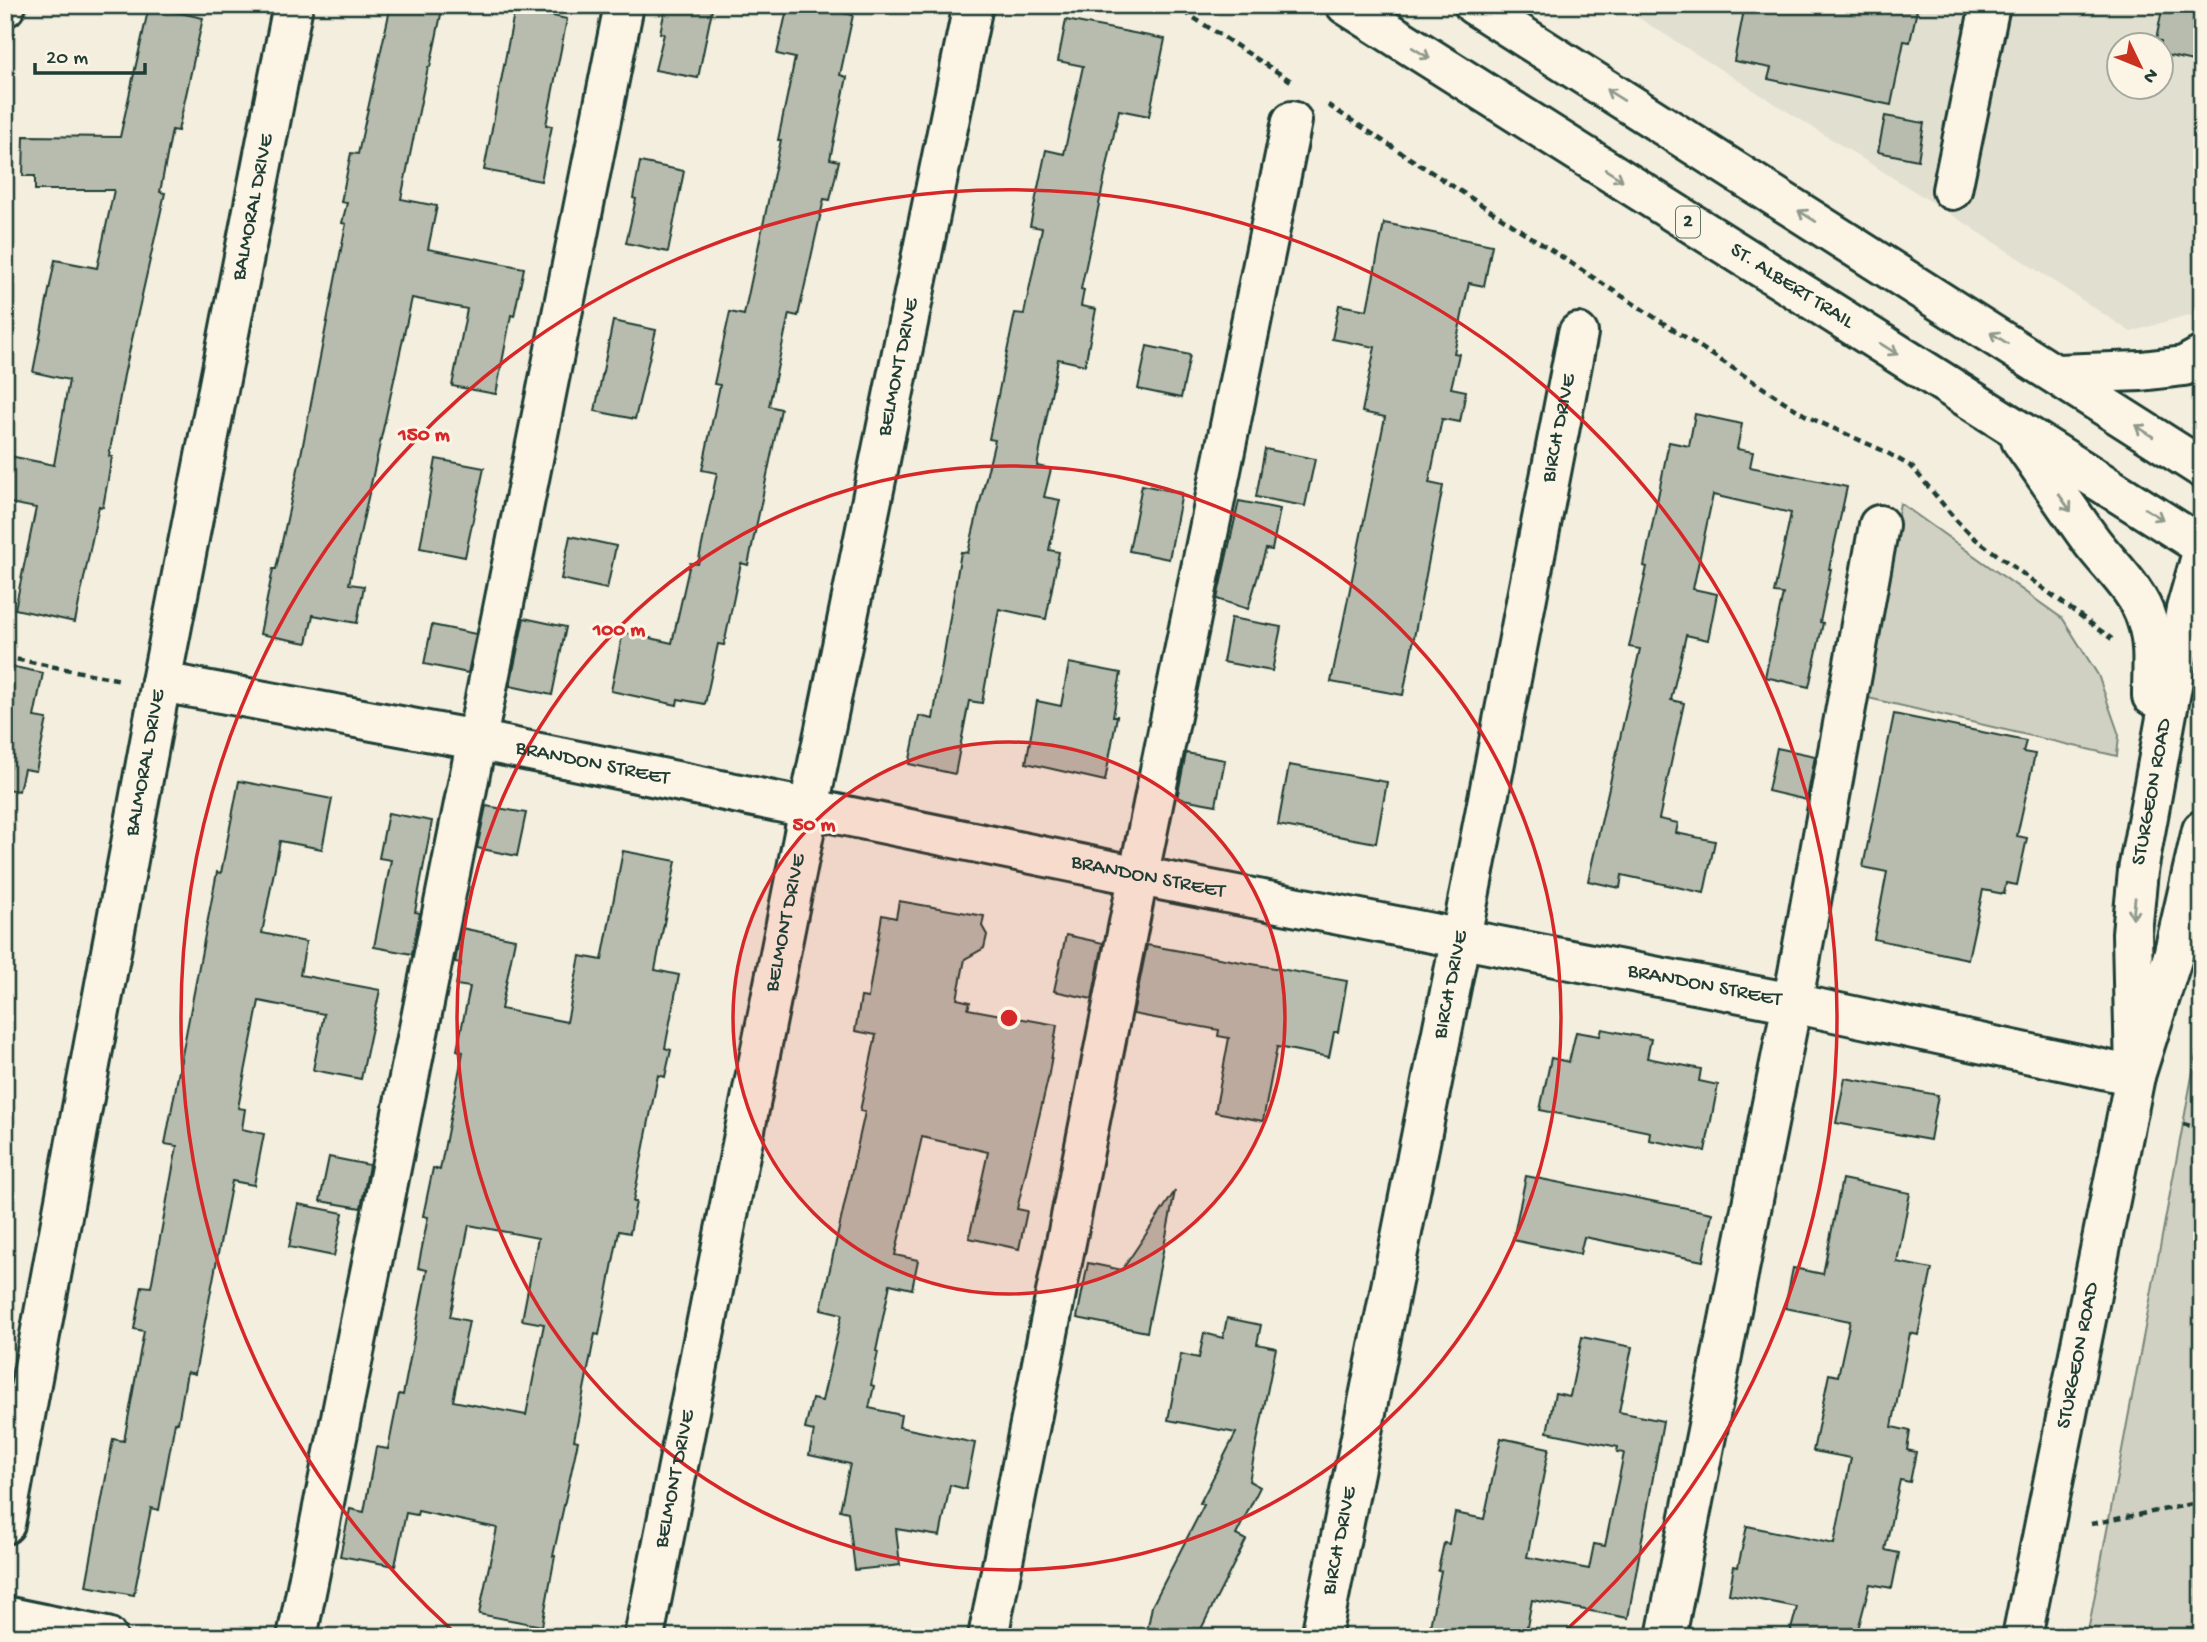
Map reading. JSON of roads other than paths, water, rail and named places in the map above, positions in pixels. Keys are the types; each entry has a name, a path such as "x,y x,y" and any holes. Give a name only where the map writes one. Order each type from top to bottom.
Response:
{"street":[{"name":"BALMORAL DRIVE","path":"5,1524 161,682 293,5"},
{"path":"297,1637 624,5"},
{"name":"BELMONT DRIVE","path":"644,1637 809,807 973,5"},
{"name":"ST. ALBERT TRAIL","path":"1346,5 2202,545"},
{"path":"1474,5 2202,468"},
{"path":"1952,190 1990,5"},
{"path":"988,1637 1139,876 1298,105"},
{"name":"BIRCH DRIVE","path":"1321,1637 1578,333"},
{"path":"2057,374 2141,371 2183,366 2202,356"},
{"path":"2012,427 2093,543 2131,588 2147,621 2152,650 2152,789"},
{"path":"1666,1637 1792,1003 1879,525"},
{"name":"STURGEON ROAD","path":"2136,1076 2132,933 2138,871 2186,609 2202,553"},
{"name":"BRANDON STREET","path":"161,682 476,740 1139,876 1792,1003 2136,1076"},
{"name":"STURGEON ROAD","path":"2022,1637 2136,1076 2173,956 2202,830"},
{"path":"5,1616 107,1637"}]}
